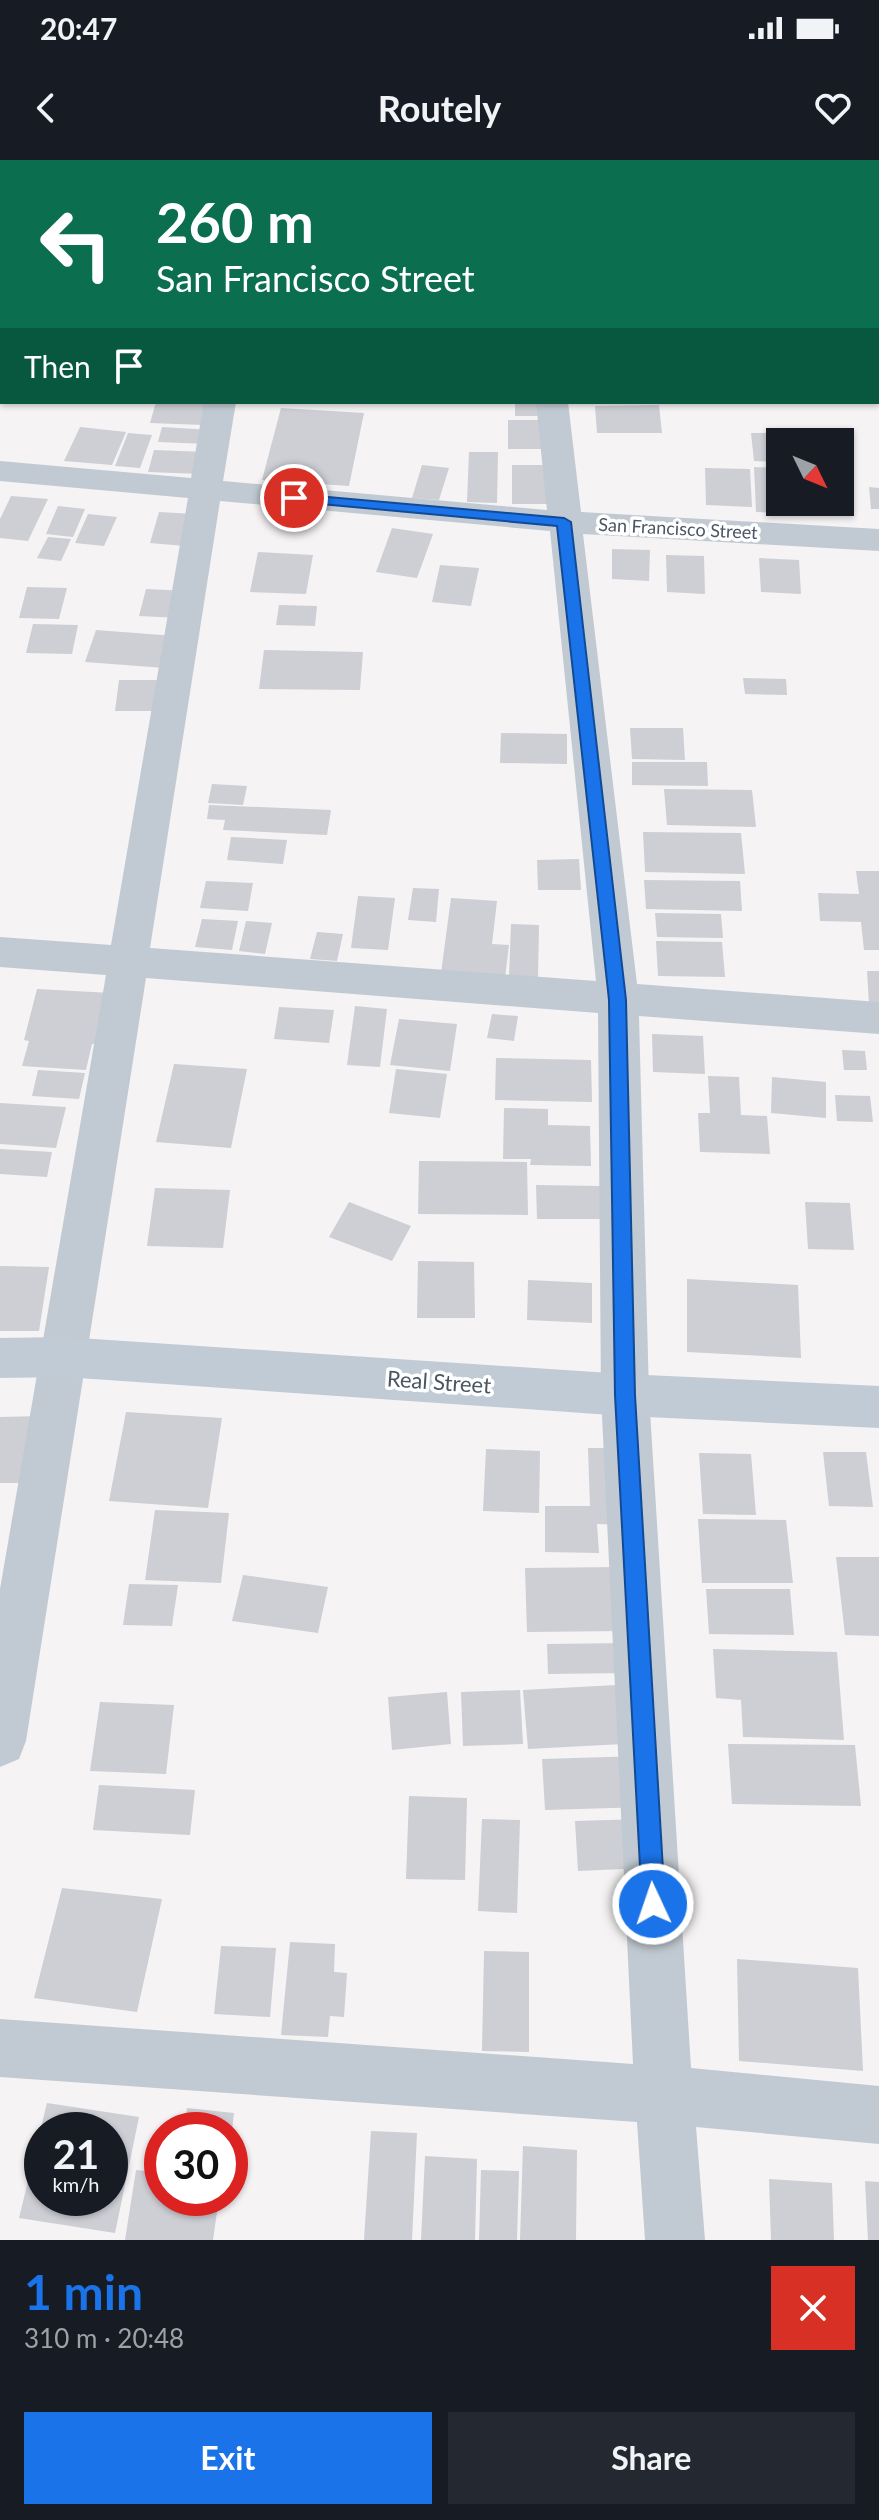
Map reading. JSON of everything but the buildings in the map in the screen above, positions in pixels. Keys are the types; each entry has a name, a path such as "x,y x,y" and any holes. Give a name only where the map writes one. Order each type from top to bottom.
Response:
{"main road":[{"name":"Real Street","path":"0,1358 64,1357 625,1395 879,1407"}],"street":[{"path":"0,1741 220,404"},
{"path":"552,404 618,1000 625,1395 664,2095 675,2240"},
{"name":"San Francisco Street","path":"0,471 564,522 879,540"},
{"path":"0,952 879,1018"},
{"path":"0,2048 664,2095 879,2115"}],"route":[{"path":"294,498 564,522 618,1000 625,1395 653,1904"}]}
